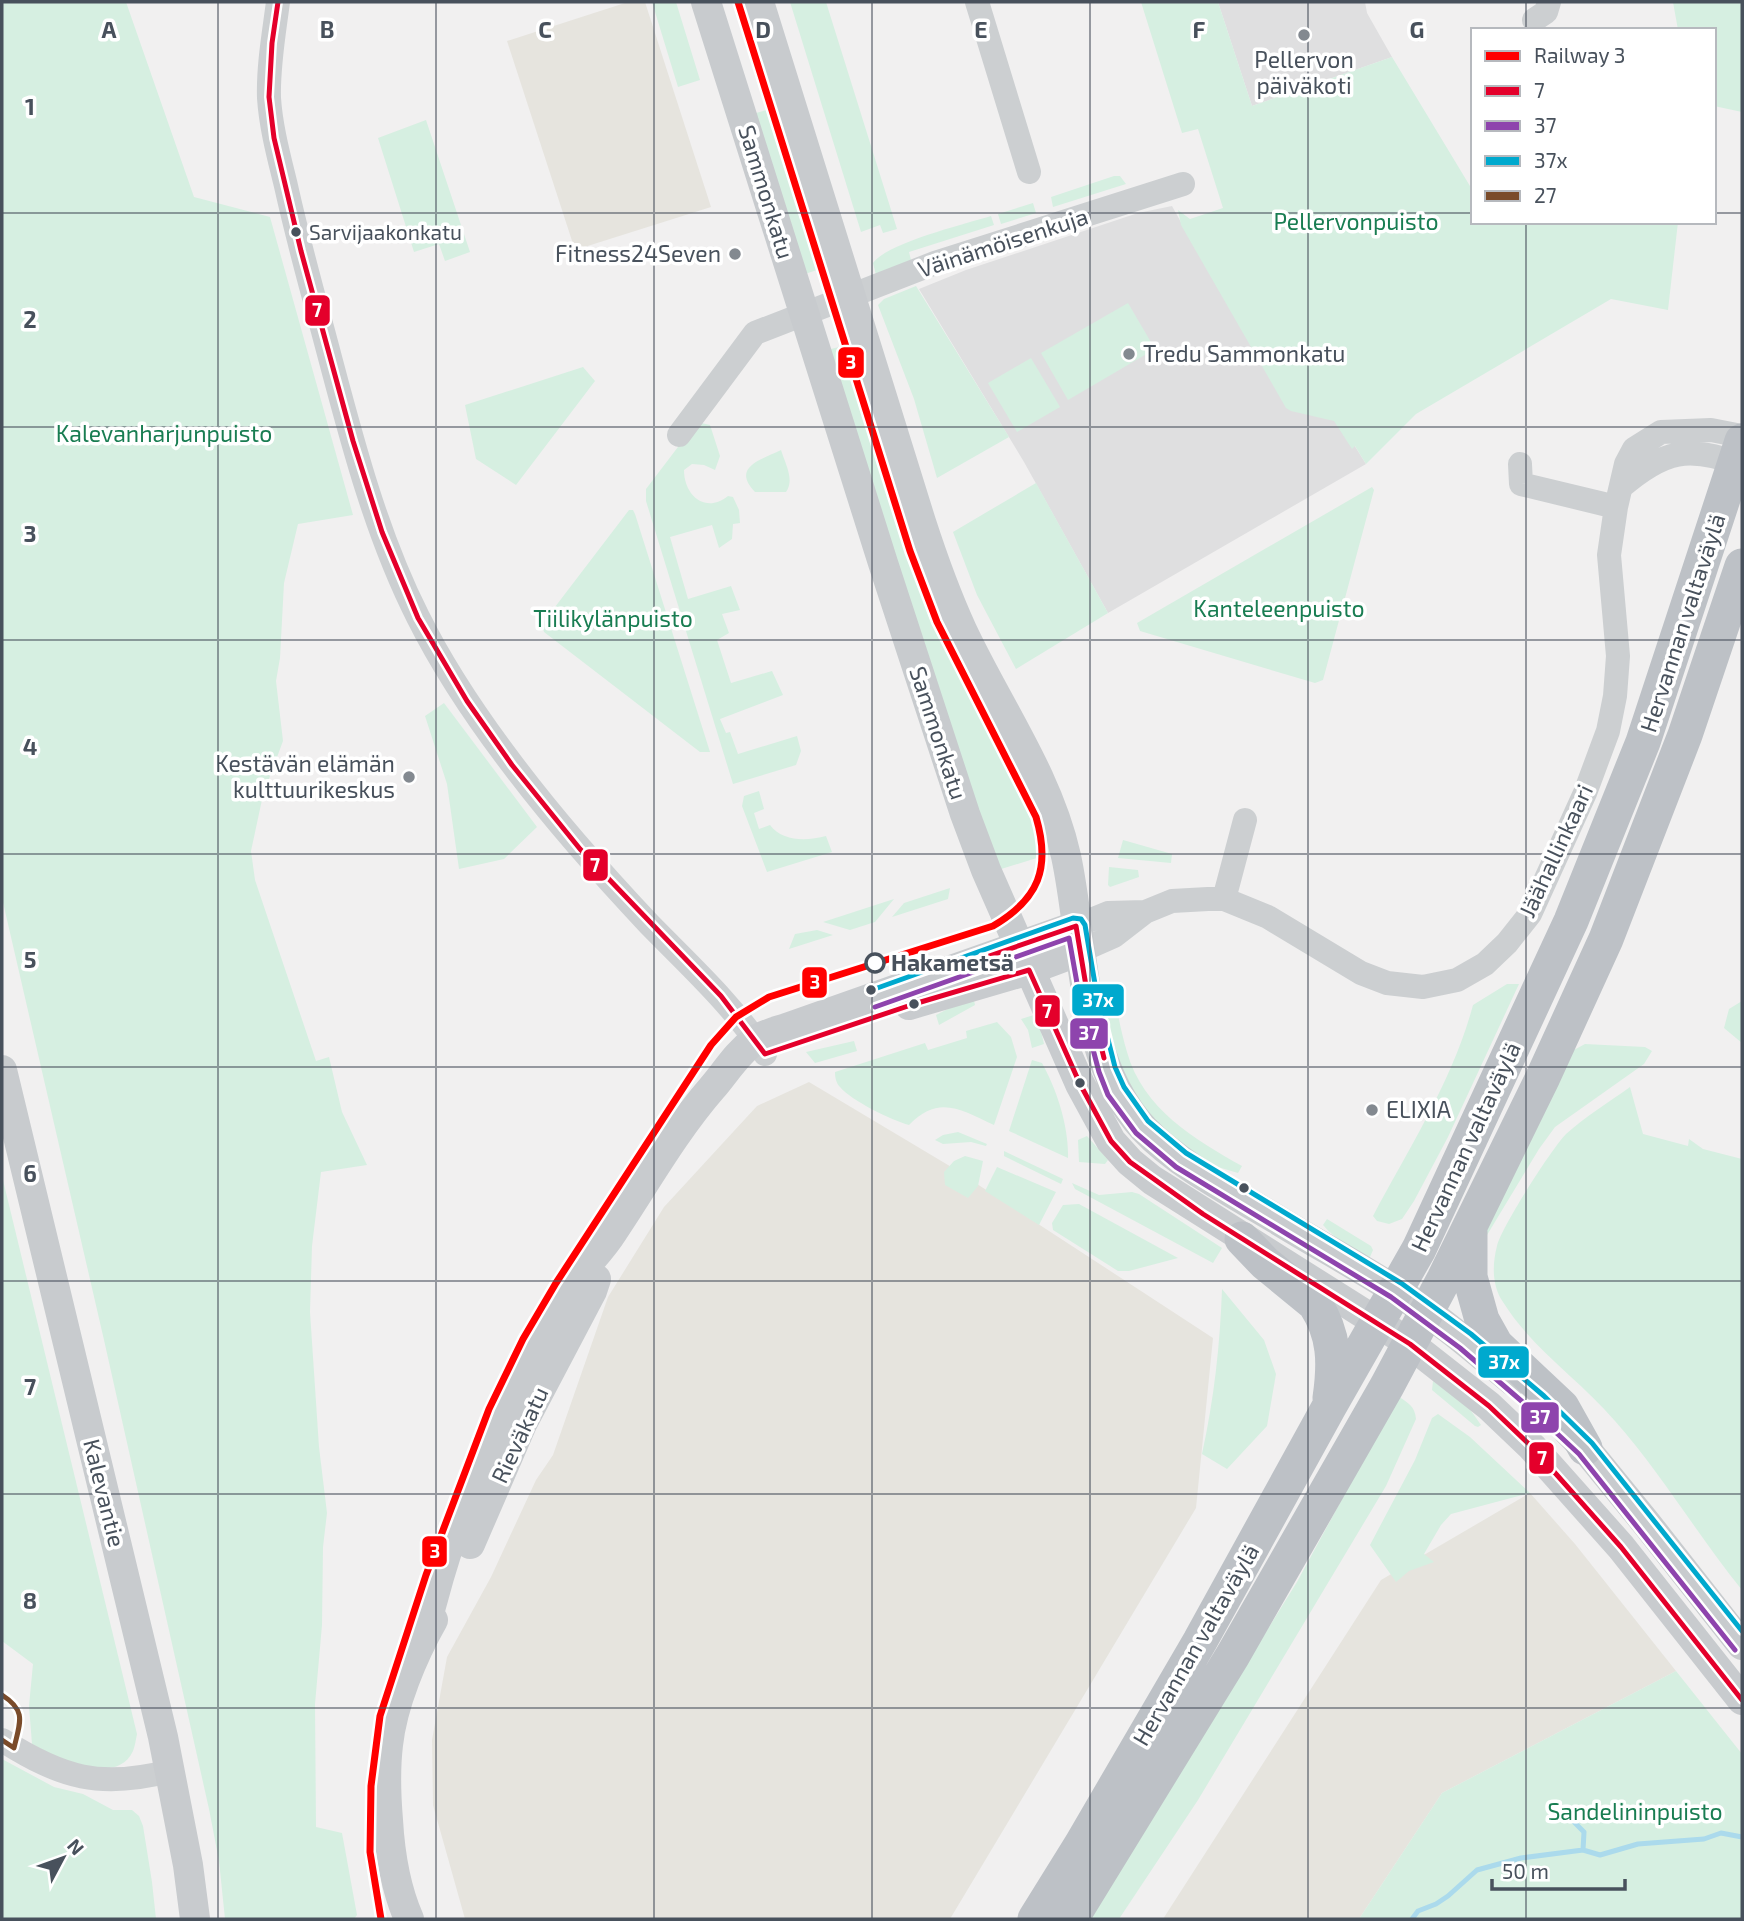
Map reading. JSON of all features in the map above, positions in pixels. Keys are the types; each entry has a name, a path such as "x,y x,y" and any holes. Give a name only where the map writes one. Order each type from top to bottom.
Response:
{"highway":[{"name":"Hervannan valtaväylä","path":"1035,1919 1200,1642 1329,1406 1419,1249 1571,921 1643,742 1741,451"},
{"name":"Hervannan valtaväylä","path":"1071,1919 1240,1644 1410,1344 1543,1077 1606,939 1685,735 1742,566"},
{"path":"1469,1224 1470,1277 1482,1320 1496,1345 1562,1407 1585,1448"},
{"path":"1242,1239 1265,1263 1315,1304 1324,1320 1333,1346 1334,1367 1329,1406"}],"main road":[{"name":"Sammonkatu","path":"706,2 827,306 921,522 942,584 962,631 1041,783 1059,825 1074,899 1088,998 1107,1070 1116,1091 1142,1127 1181,1160 1396,1290 1465,1341 1528,1394 1585,1448 1742,1645"},
{"name":"Sammonkatu","path":"759,2 883,563 965,814 1024,958 1080,1084 1111,1141 1130,1163 1152,1180 1410,1344 1489,1406 1532,1447 1621,1547 1742,1700"},
{"name":"Rieväkatu","path":"410,1919 400,1898 390,1848 386,1793 387,1754 398,1701 424,1635 450,1590 528,1413 592,1291 611,1235 673,1137 713,1087 760,1047 914,1004 1024,958 1078,939"},
{"name":"Kalevantie","path":"2,1070 170,1771 195,1919"}],"street":[{"path":"278,2 269,97 274,138 353,441 382,532 418,618 467,701 536,795 580,849 721,996 760,1047"},
{"path":"977,2 1029,172"},
{"name":"Väinämöisenkuja","path":"679,435 755,333 935,263 1183,184"},
{"path":"1520,464 1521,484 1618,497 1640,471 1671,454 1741,451"},
{"name":"Jäähallinkaari","path":"1078,939 1108,913 1145,912 1172,901 1224,899 1269,917 1361,973 1387,983 1423,987 1457,980 1485,964 1507,943 1530,914 1567,835 1608,731 1615,696 1618,656 1609,555 1618,497"},
{"path":"1224,899 1245,820"},
{"path":"2,1740 46,1766 80,1777 97,1780 132,1779 170,1771"}],"shaded area":[{"path":"628,2 645,2 711,207 575,250 507,41"},
{"name":"Pellervon päiväkoti","path":"1218,2 1365,2 1367,13 1392,57 1252,106"},
{"name":"Tredu Sammonkatu","path":"1172,206 1182,224 1338,419 1366,464 1108,613 1024,462 919,289 966,270 1138,213"},
{"path":"809,1082 948,1165 1213,1338 1196,1508 950,1919 465,1919 433,1805 432,1740 447,1657 491,1577 536,1480 553,1455 608,1297 664,1207 757,1106"},
{"path":"1530,1493 1575,1544 1676,1671 1442,1793 1359,1919 1163,1919 1381,1580"}],"green space":[{"name":"Kalevanharjunpuisto","path":"2,2 126,2 194,197 270,217 353,515 298,524 284,583 280,658 276,681 283,741 263,795 251,851 255,880 316,1061 329,1057 342,1112 367,1165 321,1172 312,1246 310,1312 319,1447 327,1513 315,1704 316,1827 342,1833 357,1915 354,1919 225,1919 219,1861 209,1809 2,898"},
{"path":"652,2 676,2 700,80 678,87"},
{"path":"790,2 826,2 897,229 883,233 880,225 861,232"},
{"name":"Pellervonpuisto","path":"1141,2 1218,2 1252,106 1392,57 1471,188 1471,224 1678,224 1668,310 1611,299 1416,414 1366,464 1355,446 1352,449 1334,421 1286,408 1181,225 1178,210 1190,219 1223,208 1198,129 1182,133"},
{"path":"1673,2 1742,2 1742,112 1716,106 1716,28 1678,28"},
{"path":"784,105 832,265 802,275 749,115"},
{"path":"426,120 470,252 445,261 439,244 414,252 378,138"},
{"path":"1120,176 1126,184 1053,207 1051,197"},
{"path":"1033,203 1036,213 1001,224 998,214"},
{"path":"991,216 994,225 909,252 911,260 876,275 873,263 894,248"},
{"path":"916,286 1009,437 937,478 914,399 878,305 884,299"},
{"path":"1128,303 1155,349 1068,400 1041,353"},
{"path":"859,342 1056,852 998,870 823,351"},
{"path":"1031,358 1060,407 1017,432 988,383"},
{"path":"583,367 595,381 516,485 476,459 465,405"},
{"path":"697,422 710,425 720,456 715,470 692,464 684,470 688,488 704,503 733,497 739,510 740,523 733,524 732,539 719,548 712,525 670,537 688,599 731,586 740,610 722,614 729,633 717,640 731,683 772,671 783,695 720,719 726,733 730,732 738,754 797,736 801,751 796,765 733,784 646,501 646,489"},
{"path":"781,450 790,482 786,492 755,492 748,483 747,470 751,465"},
{"path":"1036,483 1108,613 1016,669 977,595 953,532"},
{"name":"Kanteleenpuisto","path":"1372,487 1374,490 1323,680 1315,683 1140,631 1137,623"},
{"name":"Tiilikylänpuisto","path":"629,510 633,510 635,514 710,752 700,752 544,632 542,624"},
{"path":"444,703 537,827 504,859 459,869 447,784 425,716"},
{"path":"759,791 764,809 754,813 759,829 770,825 782,835 796,839 826,836 832,852 767,872 742,806 744,796"},
{"path":"1123,840 1172,854 1171,863 1118,858"},
{"path":"1109,867 1138,870 1139,877 1110,887"},
{"path":"950,888 948,899 892,917 904,903"},
{"path":"894,899 875,922 850,930 823,922"},
{"path":"817,930 833,935 789,949 795,934"},
{"path":"1507,984 1519,984 1448,1137 1414,1201 1402,1219 1389,1224 1377,1221 1373,1216 1442,1087 1473,1005"},
{"path":"1098,989 1113,989 1127,1052 1145,1090 1172,1120 1206,1145 1242,1166 1238,1173 1211,1165 1160,1128 1130,1088 1110,1038"},
{"path":"973,996 975,1005 939,1025 936,1015"},
{"path":"1742,1001 1742,1043 1724,1028 1729,1009"},
{"path":"1037,1014 1044,1044 1032,1048 1028,1030 1021,1019"},
{"path":"997,1022 1011,1037 1017,1057 994,1125 961,1110 940,1107 920,1115 909,1125 862,1104 837,1082 835,1072 925,1043 928,1050 967,1038 966,1031"},
{"path":"854,1041 857,1051 815,1063 806,1052"},
{"path":"1585,1044 1645,1047 1652,1051 1644,1064 1555,1127 1481,1245 1484,1229 1572,1051"},
{"path":"1032,1060 1042,1063 1053,1085 1064,1121 1068,1158 1009,1131"},
{"path":"1630,1087 1643,1134 1688,1146 1689,1139 1703,1149 1742,1159 1742,1590 1632,1441 1515,1319 1499,1296 1495,1282 1494,1261 1497,1246 1517,1206 1550,1155 1573,1128"},
{"path":"958,1132 987,1144 943,1144 935,1140"},
{"path":"1087,1136 1108,1160 1105,1164 1079,1162 1078,1140"},
{"path":"1004,1151 1063,1179 1061,1184 1004,1156"},
{"path":"965,1156 983,1161 978,1186 968,1198 945,1185 944,1172 954,1161"},
{"path":"997,1167 1056,1192 1039,1225 985,1191"},
{"path":"2,1176 137,1734 133,1751 125,1762 113,1767 100,1768 70,1762 32,1744 29,1706 33,1664 2,1641"},
{"path":"1072,1183 1099,1195 1132,1192 1139,1194 1222,1248 1213,1263 1075,1189"},
{"path":"1079,1204 1178,1258 1129,1271 1118,1271 1053,1230 1052,1223 1063,1205"},
{"path":"1327,1219 1371,1246 1373,1250 1370,1257 1333,1235 1323,1225"},
{"path":"1222,1289 1264,1340 1276,1374 1267,1426 1227,1469 1202,1454 1216,1372"},
{"path":"1433,1381 1467,1405 1481,1425 1475,1426 1432,1390"},
{"path":"1398,1396 1413,1408 1416,1419 1386,1486 1198,1800 1119,1919 1088,1919 1297,1582"},
{"path":"1438,1414 1470,1437 1530,1493 1451,1514 1441,1525 1424,1554 1434,1562 1409,1571 1396,1582 1370,1545 1415,1460 1432,1418"},
{"name":"Sandelininpuisto","path":"1676,1671 1742,1754 1742,1919 1359,1919 1442,1793"},
{"path":"2,1759 54,1787 83,1794 113,1810 132,1810 139,1816 143,1826 156,1919 2,1919"}],"waterway":[{"path":"1571,1815 1572,1820 1584,1832 1583,1850"},
{"path":"1412,1919 1418,1911 1448,1896 1477,1870 1521,1858 1583,1850 1600,1855 1638,1844 1704,1839 1721,1833 1742,1837"}],"rail line":[{"name":"3","path":"381,1919 370,1852 371,1786 380,1716 426,1575 489,1409 523,1339 556,1283 711,1045 736,1017 769,997 993,926 1009,916 1031,893 1041,867 1042,852 1036,817 937,622 910,551 738,2"}],"transit line":[{"name":"7","path":"278,2 272,43 269,97 274,138 301,251 353,441 382,532 418,618 467,701 512,765 580,849 721,996 765,1054 914,1004 1029,970 1080,1084 1111,1141 1130,1162 1203,1214 1410,1344 1489,1406 1532,1447 1621,1547 1742,1700"},
{"name":"37x","path":"869,991 1073,918 1081,919 1085,925 1097,996 1115,1067 1124,1087 1148,1121 1186,1153 1401,1283 1471,1334 1544,1396 1592,1443 1742,1631"},
{"name":"7","path":"966,964 1076,926 1086,986 1104,1058"},
{"name":"37","path":"875,1007 1069,938 1080,1000 1099,1072 1108,1095 1136,1133 1176,1167 1391,1297 1460,1348 1532,1410 1579,1454 1735,1650"},
{"name":"27","path":"2,1695 15,1706 20,1718 14,1748 2,1740"}],"place":[{"name":"Pellervon päiväkoti","path":"1304,35"},
{"name":"Sarvijaakonkatu","path":"296,232"},
{"name":"Fitness24Seven","path":"735,254"},
{"name":"Tredu Sammonkatu","path":"1129,354"},
{"name":"Kestävän elämän kulttuurikeskus","path":"409,777"},
{"name":"Hakametsä","path":"875,963"},
{"name":"ELIXIA","path":"1372,1110"}]}
